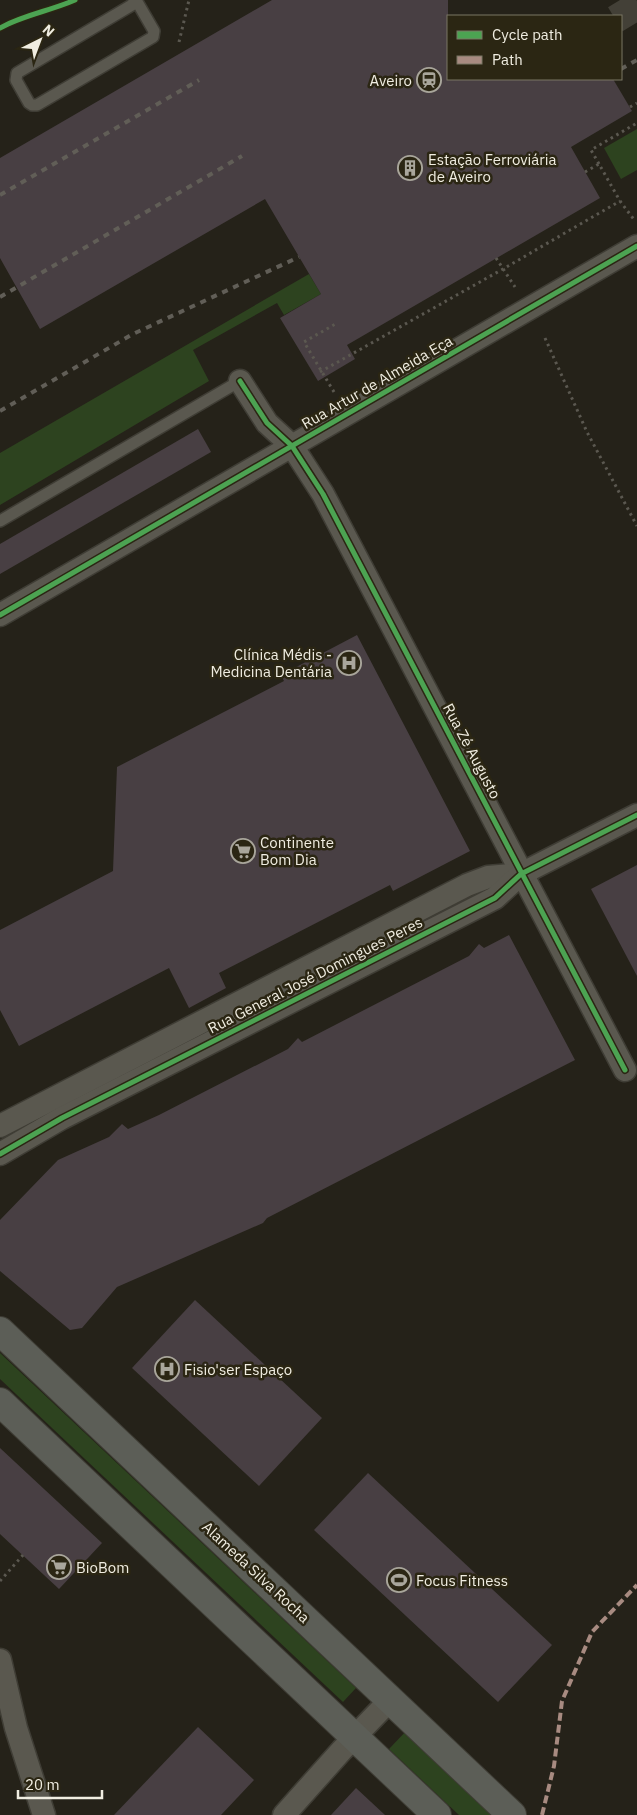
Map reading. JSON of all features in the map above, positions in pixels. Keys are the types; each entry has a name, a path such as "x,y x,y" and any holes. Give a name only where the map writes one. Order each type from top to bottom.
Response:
{"main road":[{"name":"Alameda Silva Rocha","path":"0,1331 512,1815"},
{"path":"0,1402 437,1815"}],"street":[{"name":"Rua Artur de Almeida Eça","path":"0,615 292,446 522,300 637,246"},
{"name":"Rua Zé Augusto","path":"240,381 267,423 292,446 323,494 625,1070"},
{"name":"Rua General José Domingues Peres","path":"0,1154 71,1114 495,898 521,874 637,815"},
{"name":"Rua General José Domingues Peres","path":"0,1126 467,885 488,877 521,874"},
{"path":"0,1660 8,1732 44,1815"},
{"path":"284,1815 391,1699"}],"lane":[{"path":"136,0 154,30 153,37 37,105 29,103 16,80 17,73 132,5 136,0"},
{"path":"0,521 240,381"}],"path":[{"path":"179,42 189,0"},
{"path":"630,107 637,103"},
{"path":"635,221 620,201 591,150 637,123"},
{"path":"585,172 599,164"},
{"path":"320,372 620,201"},
{"path":"496,258 522,300"},
{"path":"336,394 320,372 304,342 337,323"},
{"path":"545,338 587,432 637,526"},
{"path":"0,1581 23,1555"}],"green space":[{"path":"637,129 637,170 621,179 604,148"},
{"path":"309,274 321,294 284,315 277,303 193,350 209,381 0,505 0,453"},
{"path":"0,1353 356,1688 343,1702 0,1379"},
{"path":"408,1729 499,1815 459,1815 389,1749"}],"building":[{"name":"Estação Ferroviária de Aveiro","path":"272,0 448,0 447,80 614,80 632,111 571,147 600,198 347,345 355,359 318,381 280,318 321,294 265,199 40,329 0,258 0,158"},
{"path":"198,429 211,452 0,574 0,544"},
{"path":"357,635 470,851 393,891 390,885 219,973 226,988 189,1008 169,968 19,1046 0,1010 0,930 113,871 117,767 284,681 281,675"},
{"path":"637,865 637,976 591,889"},
{"path":"509,935 575,1060 267,1218 263,1223 117,1287 82,1328 70,1330 0,1271 0,1220 58,1160 109,1137 122,1124 128,1129 159,1115 288,1049 298,1038 302,1042 469,956 479,944 484,948"},
{"path":"195,1300 322,1418 259,1486 132,1368"},
{"path":"0,1448 102,1543 59,1589 0,1534"},
{"path":"368,1473 552,1645 498,1702 314,1530"},
{"path":"198,1727 254,1780 221,1815 114,1815"},
{"path":"356,1788 385,1815 331,1815"}],"tunnel":[{"path":"620,0 637,28"}],"railway":[{"path":"622,68 637,60"},
{"path":"0,195 199,80"},
{"path":"0,297 242,156"},
{"path":"0,411 133,334 299,257"}],"marked path":[{"path":"542,1815 554,1766 562,1701 592,1632 637,1585"}],"cycle path":[{"path":"0,28 75,0"},
{"path":"0,615 637,246"},
{"path":"240,381 267,423 292,446 323,494 625,1070"},
{"path":"0,1154 62,1118 495,898 521,874 637,815"}],"place":[{"name":"Aveiro","path":"429,80"},
{"name":"Estação Ferroviária de Aveiro","path":"410,168"},
{"name":"Clínica Médis - Medicina Dentária","path":"349,663"},
{"name":"Continente Bom Dia","path":"243,851"},
{"name":"Fisio'ser Espaço","path":"167,1369"},
{"name":"BioBom","path":"59,1567"},
{"name":"Focus Fitness","path":"399,1580"}]}
